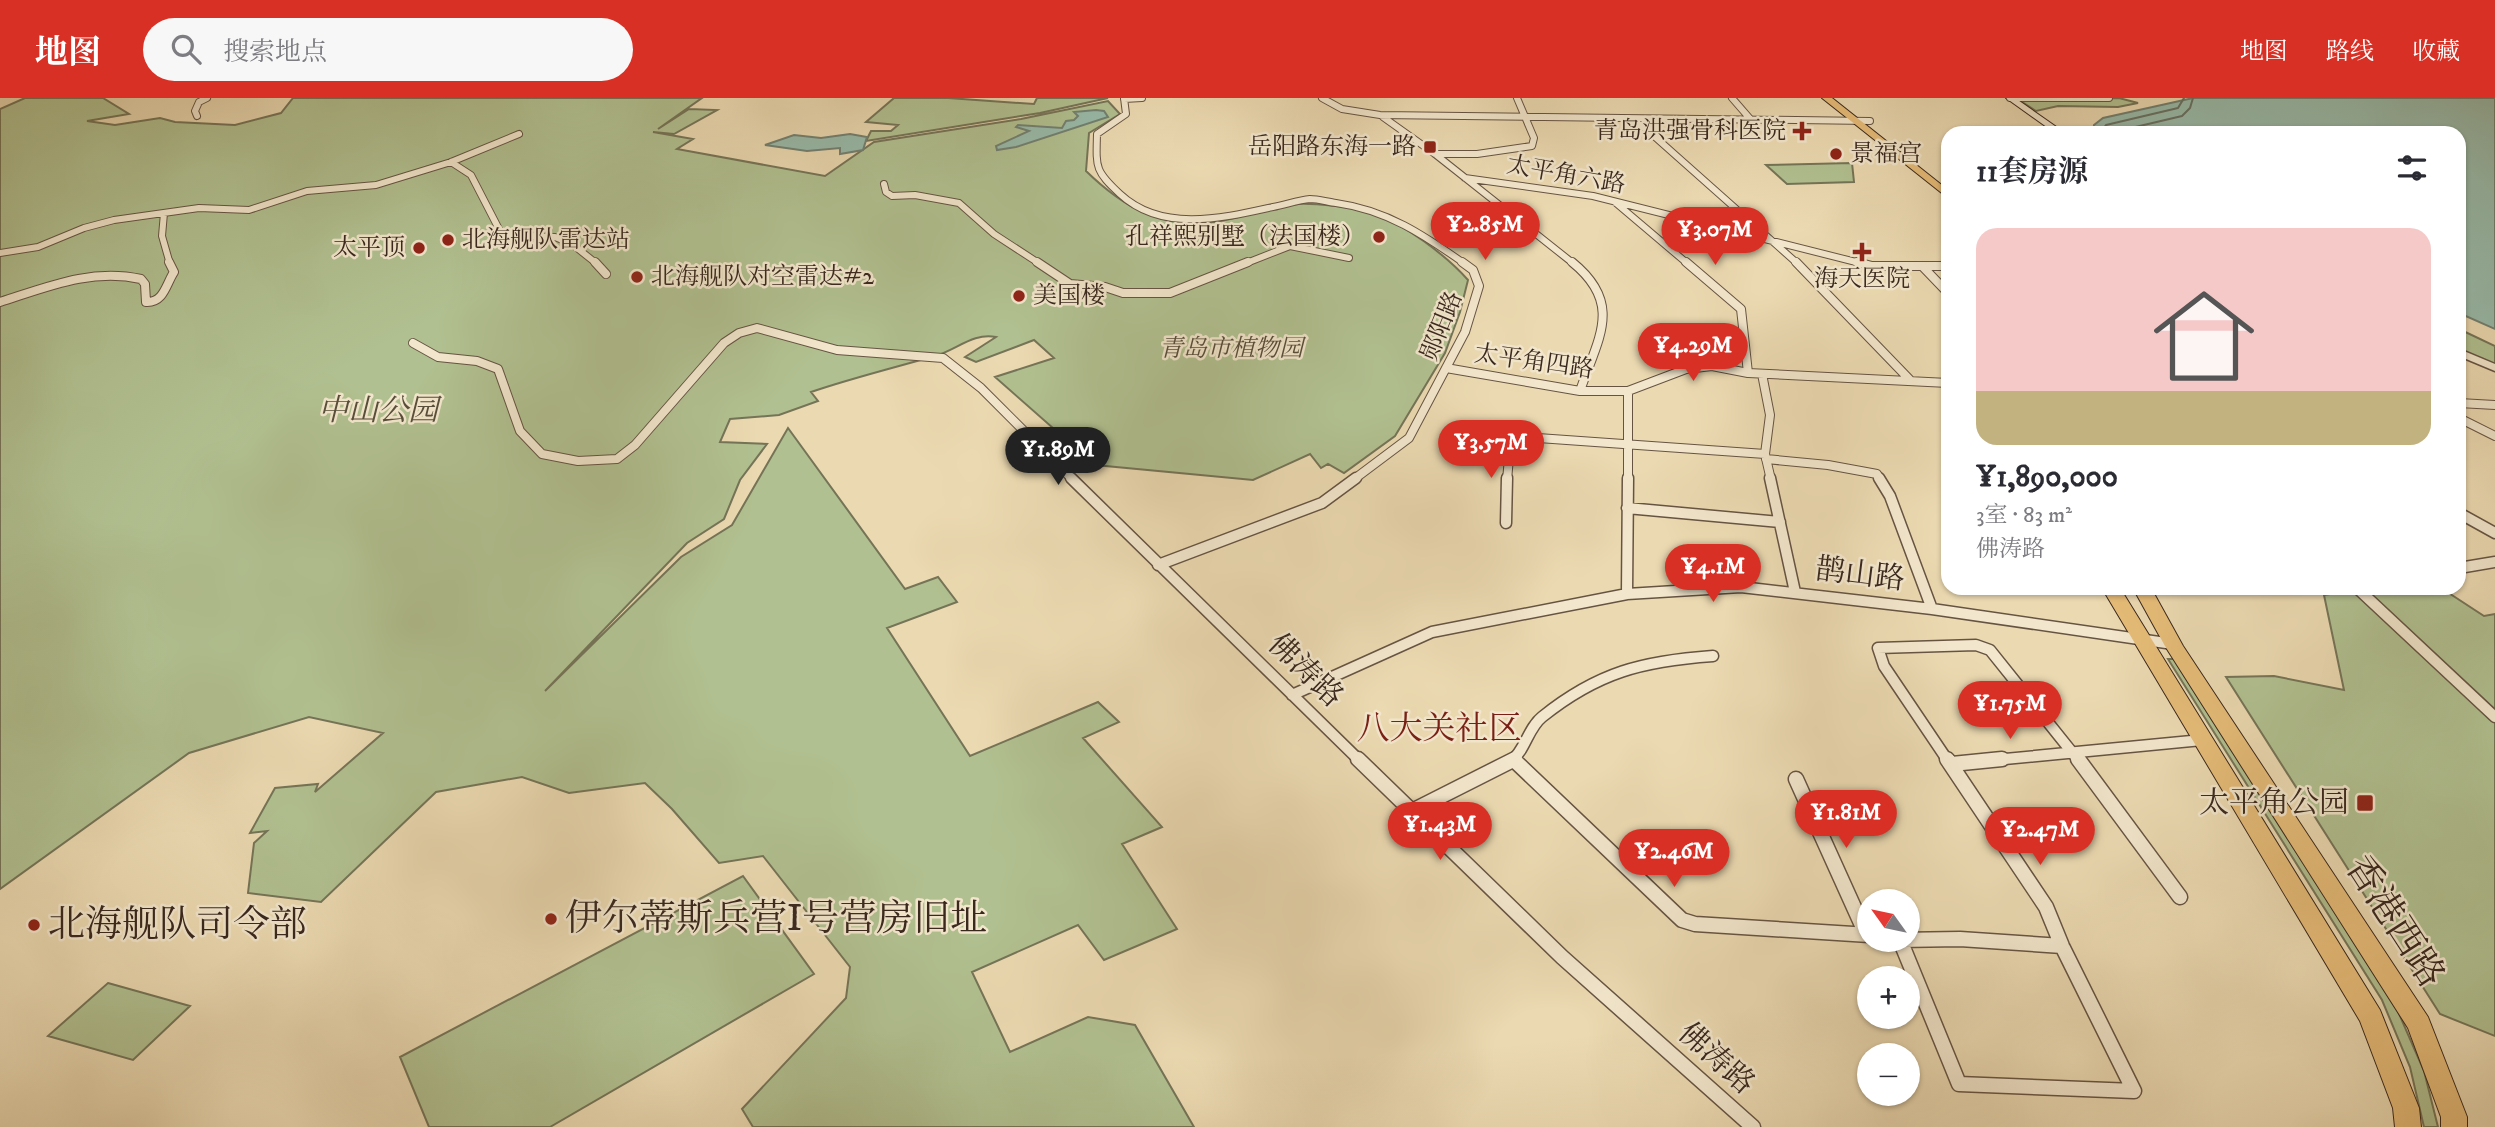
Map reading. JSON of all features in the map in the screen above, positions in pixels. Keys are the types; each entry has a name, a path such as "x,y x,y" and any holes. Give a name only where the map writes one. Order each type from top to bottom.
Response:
{"main road":[{"path":"1826,98 1941,189"},
{"path":"1840,98 1941,175"},
{"path":"2009,98 2046,126"},
{"path":"2009,98 2051,126"},
{"path":"2115,595 2371,1017 2406,1108 2408,1127"},
{"name":"香港西路","path":"2146,595 2173,644 2418,1024 2454,1117 2454,1127"}],"street":[{"path":"197,116 195,111 199,102 207,98"},
{"path":"1124,98 1142,98"},
{"name":"郧阳路","path":"1124,98 1126,114 1097,134 1096,159 1100,176 1133,205 1160,220 1217,219 1317,200 1371,208 1422,233 1473,270 1479,286 1465,332 1409,438 1322,503 1158,565"},
{"path":"1322,98 1342,109 1380,115 1870,121"},
{"path":"1435,154 1476,153 1532,146 1534,138 1517,98"},
{"path":"1732,98 1752,121"},
{"path":"2009,98 2109,98"},
{"path":"1380,115 1435,154 1590,277 1600,295 1604,320 1580,391"},
{"path":"1636,120 1778,244 1911,381"},
{"path":"0,253 38,247 102,222 199,208 249,210 300,192 376,185 451,163 519,134"},
{"path":"451,163 467,170 476,182 502,235 510,238 548,236 566,239 587,258 597,263 606,274"},
{"name":"太平角六路","path":"1465,178 1612,201 1872,266 1941,266"},
{"path":"884,184 886,192 892,196 915,195 959,203 994,234 1070,284 1123,293 1170,293 1290,246 1349,258"},
{"path":"1612,201 1741,309 1748,373"},
{"path":"0,302 89,277 115,274 141,279 145,284 146,302 158,302 162,298 166,282 174,272 165,258 160,228 164,214"},
{"path":"1923,267 1941,286"},
{"name":"佛涛路","path":"413,343 438,357 477,361 498,369 520,431 542,454 578,461 617,459 635,445 724,343 739,333 757,328 837,350 943,358 981,388 1158,565 1562,957 1753,1127"},
{"path":"2466,355 2495,368"},
{"name":"太平角四路","path":"1446,368 1580,391 1628,391 1686,369 1712,366 1748,373 1941,383"},
{"path":"1762,374 1770,415 1766,457 1795,592"},
{"path":"1627,594 1628,391"},
{"path":"2466,403 2495,405"},
{"path":"2466,422 2495,436"},
{"path":"1506,523 1511,436 1766,457 1877,474 1890,496 1933,609"},
{"path":"1627,508 1780,523"},
{"path":"2466,517 2495,533"},
{"path":"2466,567 2495,562"},
{"name":"鹊山路","path":"1292,695 1432,632 1627,594 1741,587 1933,609 2173,644"},
{"path":"2364,595 2495,717"},
{"path":"1905,952 1959,1084 2134,1091 2062,946 2046,907 1884,666 1878,648 1976,645 1990,650 2072,751 2180,897"},
{"path":"1412,811 1514,760 1539,719 1596,680 1660,660 1713,656"},
{"path":"1952,764 2202,740"},
{"path":"1514,760 1682,920 1695,924 1857,934"},
{"path":"1796,779 1857,911"},
{"path":"1920,940 1960,939 2062,946"}],"green space":[{"path":"25,98 103,98 129,114 87,121 115,125 160,118 175,122 235,125 281,113 293,98 702,98 658,129 689,109 717,110 674,134 653,132 693,139 677,149 825,176 874,142 1021,119 1108,101 1120,114 1089,133 1086,171 1114,195 1144,213 1177,222 1195,223 1215,222 1299,204 1358,209 1373,212 1398,225 1448,261 1468,280 1445,353 1395,436 1344,473 1328,464 1321,468 1310,454 1253,480 1095,465 995,377 1054,358 1034,340 976,362 965,357 996,337 980,337 935,356 811,392 818,401 779,415 730,419 720,442 767,444 740,480 724,519 687,543 545,691 681,557 732,525 788,428 905,589 938,577 957,602 887,628 970,756 1098,702 1119,722 1083,738 1162,827 1122,844 1177,929 1104,960 1078,925 972,972 1010,1052 1088,1017 1135,1025 1194,1127 753,1127 742,1109 846,998 850,967 763,856 719,863 672,809 645,783 569,793 522,777 436,792 321,902 248,893 254,843 267,831 250,833 275,788 318,784 315,792 383,733 309,717 189,753 0,889 0,109"},
{"path":"894,98 948,98 1034,104 1037,98 1108,98 1040,113 866,141 871,131 891,131 898,125 866,122"},
{"path":"2119,98 2138,103 2118,107 2058,106 2036,111 2019,100"},
{"path":"1852,163 1854,182 1787,184 1766,165"},
{"path":"2466,332 2495,346 2495,365 2466,352"},
{"name":"太平角公园","path":"2324,595 2452,595 2484,616 2495,614 2495,1036 2440,1014 2226,677 2274,676 2344,690"},
{"path":"2168,659 2177,659 2393,1000 2424,1071 2438,1127 2424,1127 2410,1067 2382,1000"},
{"path":"743,876 814,974 550,1127 429,1127 400,1057"},
{"path":"108,983 190,1006 133,1060 48,1036"}],"water":[{"path":"2193,98 2495,98 2495,329 2466,316 2466,126 2094,126 2103,118"},
{"path":"1104,111 1108,117 1016,147 997,150 996,146 1029,131 1016,127 1018,125 1062,128 1066,121 1074,120 1078,116 1074,112"},
{"path":"850,134 867,137 863,150 840,154 840,148 807,151 765,145 794,135 821,138"}],"place":[{"name":"青岛洪强骨科医院","path":"1802,131"},
{"name":"岳阳路东海一路","path":"1430,147"},
{"name":"景福宫","path":"1836,154"},
{"name":"孔祥熙别墅（法国楼）","path":"1379,237"},
{"name":"北海舰队雷达站","path":"448,240"},
{"name":"太平顶","path":"419,248"},
{"name":"海天医院","path":"1862,252"},
{"name":"北海舰队对空雷达#2","path":"637,277"},
{"name":"美国楼","path":"1019,296"},
{"name":"太平角公园","path":"2365,803"},
{"name":"伊尔蒂斯兵营I号营房旧址","path":"551,919"},
{"name":"北海舰队司令部","path":"34,925"}],"district":[{"name":"八大关社区","path":"1439,729"}],"park label":[{"name":"青岛市植物园","path":"1231,349"},
{"name":"中山公园","path":"378,411"}]}
